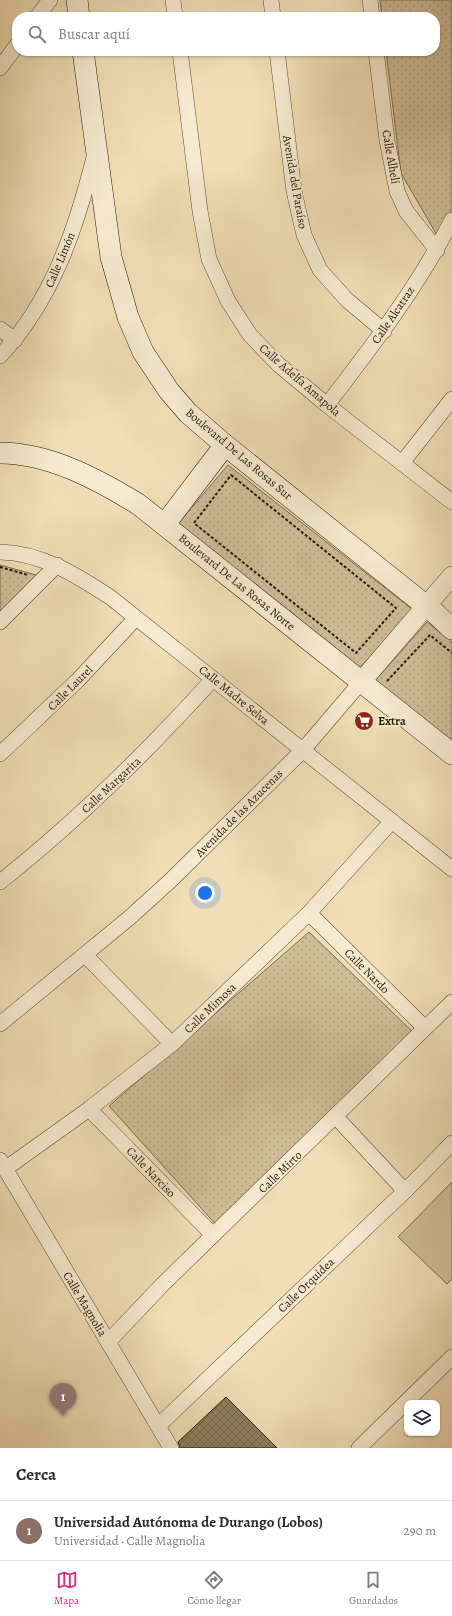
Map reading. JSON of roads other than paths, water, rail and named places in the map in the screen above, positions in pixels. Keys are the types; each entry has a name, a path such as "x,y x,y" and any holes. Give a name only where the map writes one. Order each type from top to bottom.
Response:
{"main road":[{"path":"77,0 78,12"},
{"name":"Boulevard De Las Rosas Sur","path":"84,56 95,152 111,257 128,317 143,352 169,391 188,413 225,445 427,607 452,630"},
{"path":"165,524 225,445"},
{"name":"Boulevard De Las Rosas Norte","path":"0,453 41,458 108,485 165,524 452,754"}],"street":[{"path":"41,12 50,0"},
{"path":"173,0 174,12"},
{"path":"271,0 272,12"},
{"path":"370,0 371,12"},
{"path":"0,68 12,52"},
{"name":"Calle Adelfa Amapola","path":"181,56 200,211 209,259 228,301 250,335 279,365 327,405 452,502"},
{"name":"Avenida del Paraíso","path":"278,56 293,184 304,235 320,270 347,300 384,331"},
{"name":"Calle Alhelí","path":"377,56 387,140 397,191 406,211 436,250"},
{"name":"Calle Limón","path":"0,356 15,340 45,295 62,259 78,215 95,152"},
{"name":"Calle Alcatraz","path":"327,405 384,331 436,250 452,220"},
{"path":"0,329 15,340"},
{"path":"402,463 452,399"},
{"name":"Calle Madre Selva","path":"0,552 31,556 56,565 110,597 452,869"},
{"path":"0,622 56,565"},
{"name":"Avenida de las Azucenas","path":"0,1024 85,955 170,881 303,750 452,576"},
{"name":"Calle Laurel","path":"0,754 78,680 136,618"},
{"name":"Calle Margarita","path":"0,882 45,846 131,767 213,679"},
{"name":"Calle Mimosa","path":"3,1164 89,1109 172,1044 309,913 392,821"},
{"name":"Calle Nardo","path":"309,913 424,1028"},
{"path":"85,955 172,1044"},
{"name":"Calle Mirto","path":"108,1342 124,1323 452,1002"},
{"name":"Calle Narciso","path":"89,1109 213,1236"},
{"path":"336,1117 405,1191"},
{"name":"Calle Orquídea","path":"158,1426 405,1191 452,1143"},
{"name":"Calle Magnolia","path":"3,1164 171,1448"},
{"path":"359,1448 452,1357"}],"place":[{"name":"Extra","path":"364,721"},
{"name":"Universidad Autónoma de Durango (Lobos)","path":"63,1416"}]}
